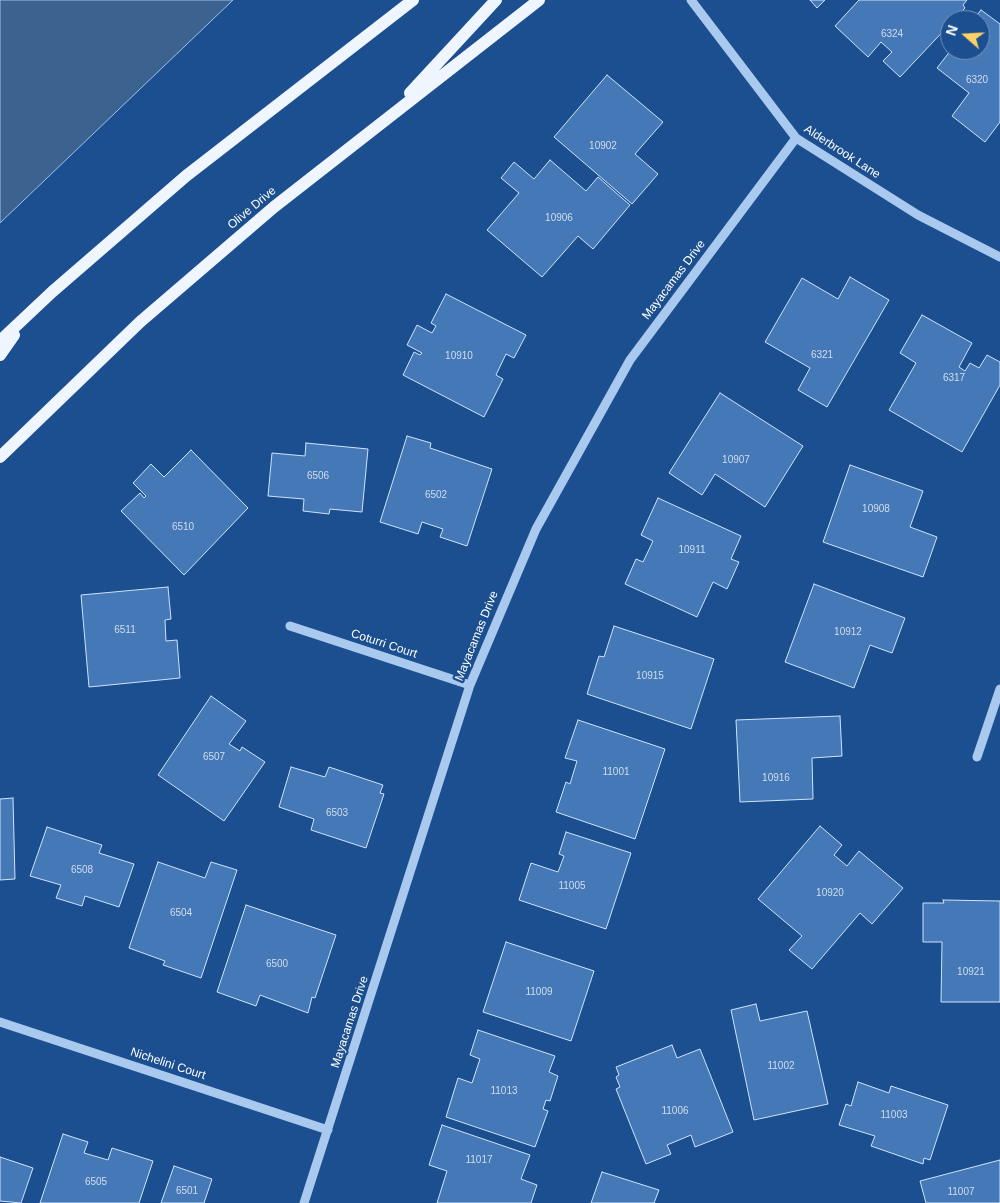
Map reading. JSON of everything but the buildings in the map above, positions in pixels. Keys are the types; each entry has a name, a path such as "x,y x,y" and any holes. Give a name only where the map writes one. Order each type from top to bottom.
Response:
{"main road":[{"path":"0,341 186,176 414,0"},
{"path":"384,121 496,0"},
{"name":"Olive Drive","path":"0,457 140,322 274,207 539,0"},
{"path":"0,354 36,308"}],"street":[{"name":"Alderbrook Lane","path":"691,0 796,138 918,215 1000,257"},
{"name":"Mayacamas Drive","path":"304,1203 470,685 536,528 630,360 796,138"},
{"name":"Coturri Court","path":"290,626 470,685"},
{"path":"977,758 1000,689"},
{"name":"Nichelini Court","path":"0,1022 328,1130"}],"water":[{"path":"0,0 233,0 0,223"}]}
